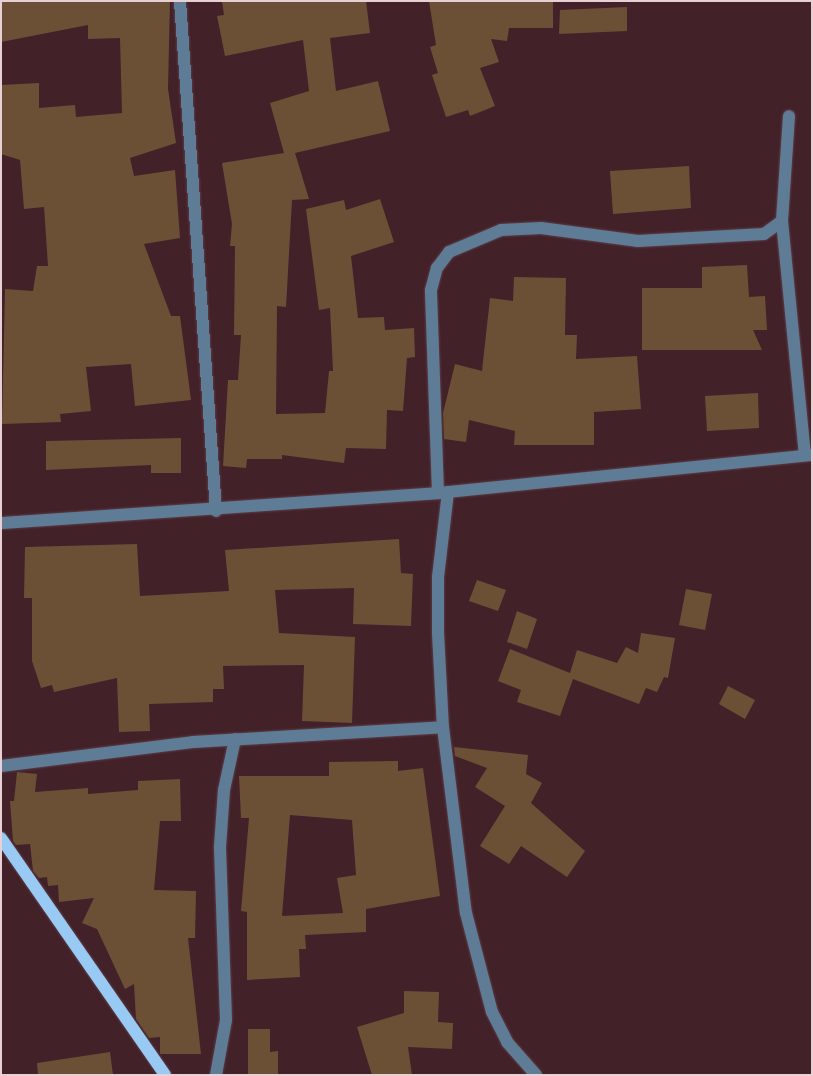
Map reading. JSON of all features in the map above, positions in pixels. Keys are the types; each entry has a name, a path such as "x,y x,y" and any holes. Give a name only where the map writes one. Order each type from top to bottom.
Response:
{"main road":[{"path":"1,838 165,1075"}],"street":[{"path":"180,1 216,511"},
{"path":"1,523 216,511 443,493 808,455 782,222 788,116"},
{"path":"536,1075 507,1042 478,969 443,726 438,577 443,493 431,290 437,268 449,252 501,230 540,228 638,241 684,241 743,238 764,234 782,222"},
{"path":"1,766 235,740 443,726"},
{"path":"216,1075 226,1020 220,847 235,740"}],"building":[{"path":"1,1 170,1 168,89 176,143 130,158 134,176 175,170 180,238 144,244 171,316 180,316 191,400 135,406 131,364 86,367 91,411 60,414 61,422 2,424 5,289 33,291 37,266 48,266 44,207 24,209 20,160 1,154 1,85 39,83 39,108 75,105 76,117 122,113 120,38 88,39 88,25 1,42"},
{"path":"222,1 366,1 370,33 330,38 336,91 378,81 390,131 295,153 309,199 292,200 286,307 277,306 276,414 325,413 329,371 333,371 330,308 319,310 306,209 344,200 346,210 380,199 394,242 351,256 358,318 384,317 385,330 414,328 415,357 407,358 403,411 387,410 386,449 346,448 344,463 282,455 282,459 247,459 246,468 223,466 228,380 238,380 241,335 234,335 235,246 230,246 232,224 222,163 284,153 270,103 309,91 303,40 225,56 217,16 224,15"},
{"path":"429,1 553,1 553,28 509,28 507,41 491,39 499,62 480,68 495,106 470,116 468,110 446,117 432,75 438,73 430,47 436,45"},
{"path":"627,7 627,31 559,34 560,10"},
{"path":"689,166 691,208 613,214 610,171"},
{"path":"747,265 749,297 765,296 767,330 753,330 762,350 642,350 642,288 702,288 702,267"},
{"path":"514,277 566,278 565,335 577,335 576,359 637,356 641,409 594,412 594,445 514,445 515,431 469,420 466,442 444,439 443,413 455,364 482,371 490,298 513,301"},
{"path":"758,393 759,428 707,431 705,396"},
{"path":"181,438 181,473 151,473 151,465 46,470 46,441"},
{"path":"399,539 401,573 413,574 411,626 353,624 354,588 275,590 279,633 355,637 352,723 302,721 304,665 223,666 224,689 213,689 213,702 149,704 150,731 119,732 117,678 54,692 52,685 41,688 32,661 32,598 24,598 25,547 137,544 140,596 229,591 225,550"},
{"path":"477,580 506,590 498,611 469,601"},
{"path":"686,589 712,594 705,630 679,625"},
{"path":"517,611 537,619 527,649 507,642"},
{"path":"641,633 675,638 668,678 664,677 657,692 646,688 639,704 573,679 560,716 517,702 521,690 498,681 510,649 570,673 577,650 617,663 626,647 638,653"},
{"path":"728,686 755,700 745,719 719,704"},
{"path":"454,747 528,755 526,774 542,783 531,803 585,851 567,877 521,846 509,864 480,846 505,806 475,787 487,768 455,756"},
{"path":"398,761 398,771 423,768 440,896 366,909 366,932 305,935 306,949 299,949 300,977 247,980 247,912 241,911 249,818 241,818 239,776 329,776 329,762","holes":["290,815 352,820 356,875 337,878 343,913 282,916"]},
{"path":"17,772 37,774 35,792 88,788 88,794 138,790 138,781 180,779 181,821 160,821 154,890 196,891 195,938 188,938 201,1054 160,1054 160,1037 149,1038 136,1019 134,984 125,989 97,929 82,923 94,898 59,902 58,885 48,886 47,877 39,878 33,871 30,844 16,845 13,841 10,801 14,801"},
{"path":"404,991 439,992 438,1022 453,1023 452,1049 408,1047 412,1075 372,1075 357,1027 404,1013"},
{"path":"248,1029 270,1029 270,1052 278,1051 278,1075 248,1075"},
{"path":"110,1052 113,1075 38,1075 37,1063"}]}
